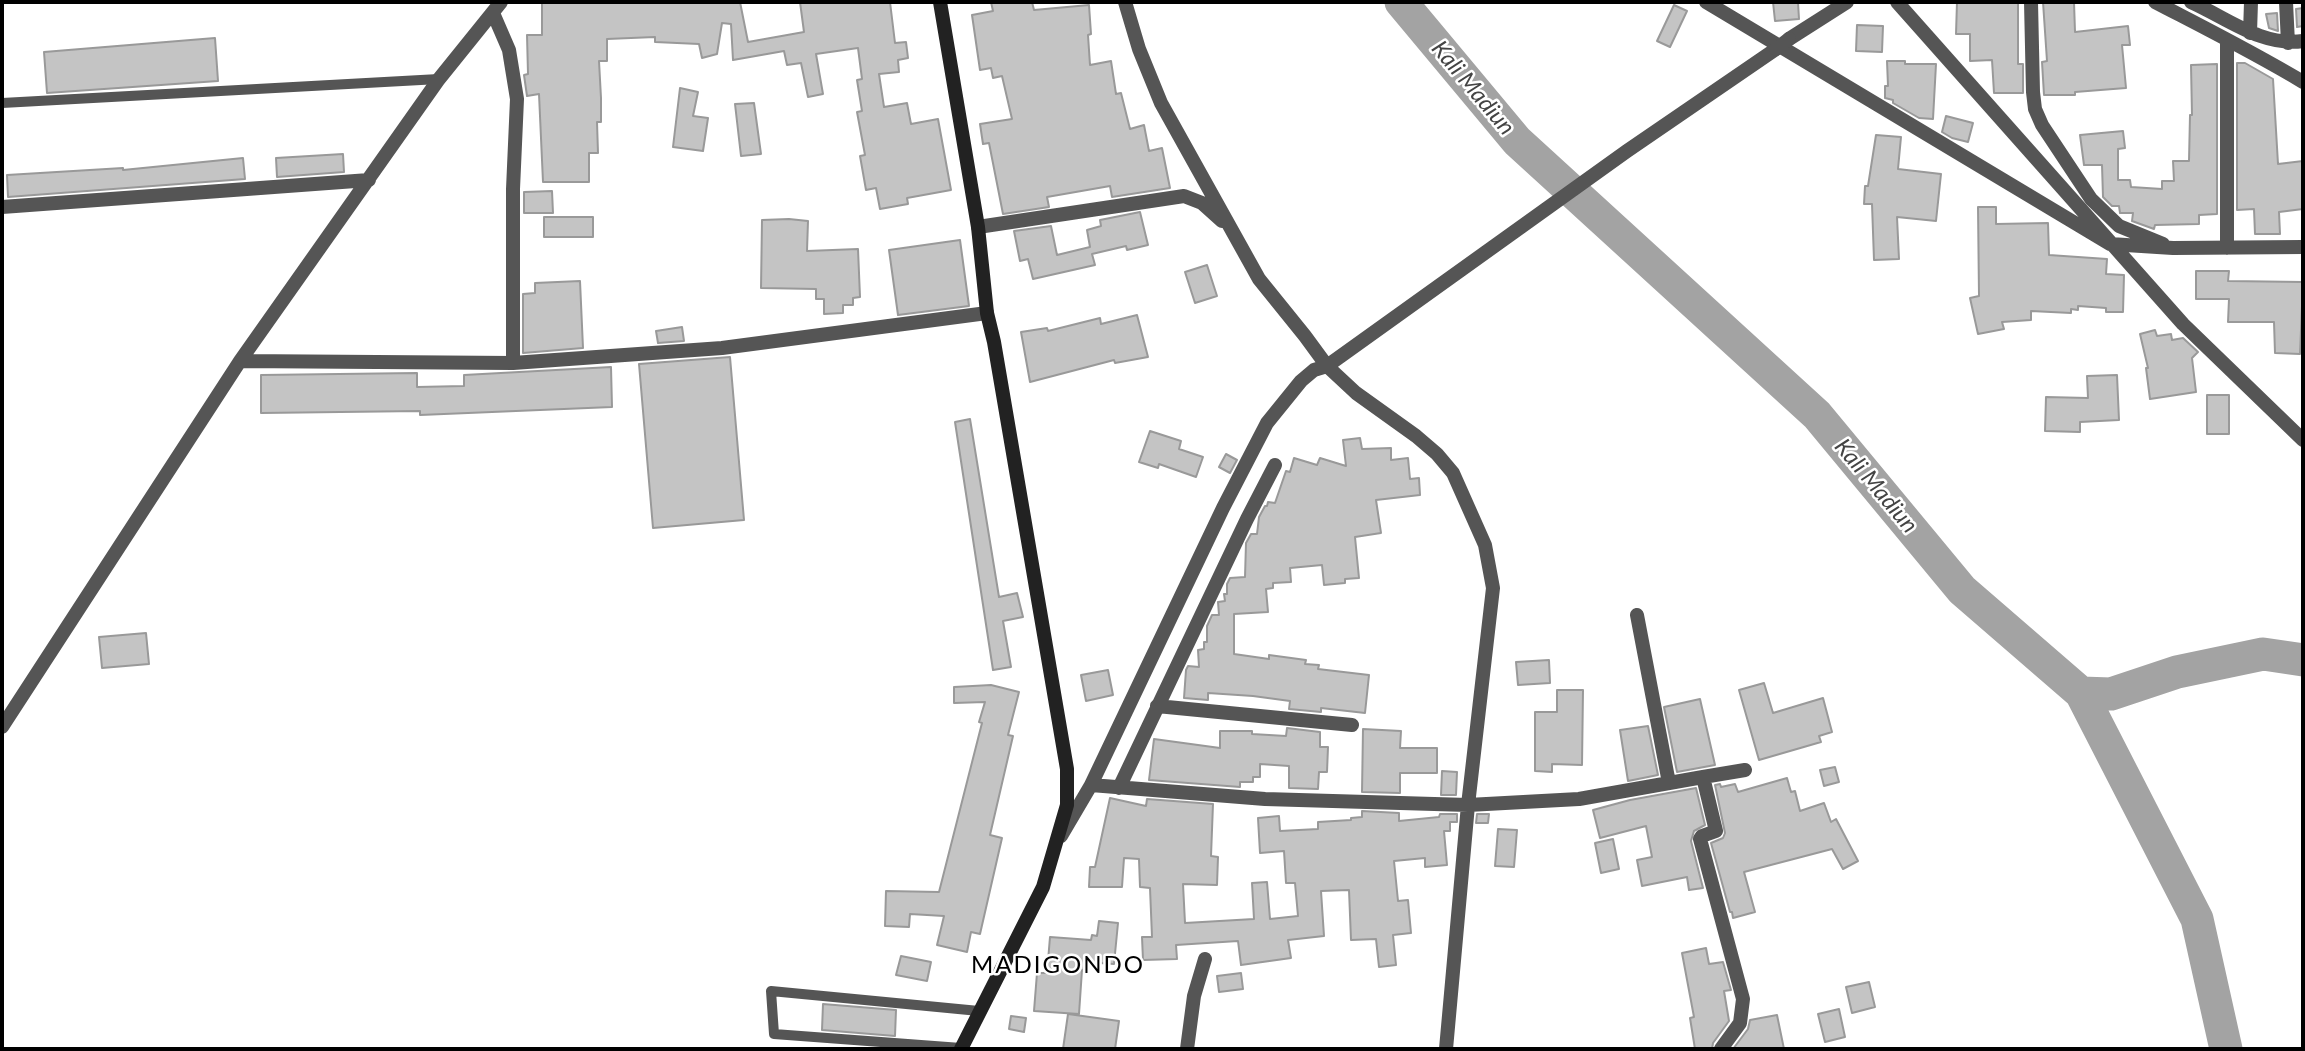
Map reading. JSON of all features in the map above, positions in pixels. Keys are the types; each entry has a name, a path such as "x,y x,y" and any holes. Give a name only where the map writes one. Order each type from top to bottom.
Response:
{"main road":[{"path":"940,2 978,227 987,313 1067,769 1067,805 1043,887 961,1049"}],"street":[{"path":"1125,2 1154,88 1259,279 1327,366 1356,393 1437,454 1452,473 1485,545 1493,588 1468,805 1446,1049"},
{"path":"1706,2 2110,244 2173,248 2303,247"},
{"path":"1058,840 1091,785 1223,508 1267,423 1301,380 1314,370 1327,366 1627,151 1847,2"},
{"path":"1897,2 2183,324 2303,440"},
{"path":"2031,2 2033,92 2035,109 2042,125 2091,200 2119,226 2173,248"},
{"path":"2155,2 2261,56 2303,82"},
{"path":"2193,2 2250,33 2288,43 2303,41"},
{"path":"2250,2 2250,33"},
{"path":"2286,2 2288,43"},
{"path":"2,727 240,361 439,79 497,7"},
{"path":"497,7 509,50 517,99 513,189 513,363"},
{"path":"2227,40 2227,248"},
{"path":"2,207 369,180"},
{"path":"978,227 1184,195 1202,203 1230,228"},
{"path":"240,361 513,363 722,348 987,313"},
{"path":"1119,788 1275,465"},
{"path":"1637,615 1670,783"},
{"path":"1157,706 1352,726"},
{"path":"1091,785 1265,799 1468,805 1579,799 1745,770"},
{"path":"1703,777 1716,831 1700,839 1737,973 1743,1008 1740,1023 1721,1049"},
{"path":"1187,1049 1192,1008 1205,959"}],"lane":[{"path":"2,103 439,79"},
{"path":"961,1049 774,1034 771,991 979,1011"}],"building":[{"path":"542,2 740,2 748,42 804,32 800,2 890,2 895,43 906,42 908,58 898,60 899,72 879,74 884,107 907,103 911,124 938,119 951,190 907,198 908,204 880,209 876,188 866,190 860,156 865,155 857,112 862,111 857,80 862,79 858,48 816,54 823,94 808,97 801,63 787,65 784,51 733,60 731,24 722,23 717,54 702,58 699,44 655,42 655,37 607,39 607,61 599,61 601,122 597,122 598,153 589,153 589,182 543,182 539,94 527,96 524,75 528,74 527,35 542,35"},
{"path":"991,2 1032,2 1034,10 1089,5 1090,65 1111,61 1116,94 1121,93 1130,129 1144,125 1149,151 1162,148 1170,188 1112,197 1110,186 1047,197 1049,207 1003,214 989,143 983,144 980,124 1012,119 1002,76 993,78 991,68 980,70 972,15 993,11"},
{"path":"1773,2 1798,2 1799,19 1775,21"},
{"path":"1957,2 2018,2 2018,64 2023,64 2023,93 1994,93 1992,60 1970,61 1970,34 1956,34"},
{"path":"2043,2 2074,2 2075,32 2128,26 2130,45 2122,45 2126,88 2075,92 2075,95 2044,95 2042,62 2047,61"},
{"path":"1674,5 1687,11 1670,47 1657,41"},
{"path":"2303,8 2303,26 2297,27 2296,9"},
{"path":"2277,13 2278,31 2269,28 2266,14"},
{"path":"1857,25 1883,26 1882,52 1856,51"},
{"path":"215,38 218,81 47,93 44,52"},
{"path":"1887,61 1936,64 1933,119 1919,118 1893,103 1893,100 1885,98 1885,86 1888,86"},
{"path":"2237,63 2245,63 2273,79 2278,164 2303,161 2303,209 2279,212 2280,234 2255,234 2254,209 2237,210"},
{"path":"2217,64 2217,214 2199,215 2199,224 2155,225 2154,229 2132,221 2133,213 2120,213 2119,206 2112,206 2103,197 2102,165 2084,165 2080,135 2123,131 2125,148 2118,149 2118,180 2130,180 2131,187 2162,189 2162,181 2174,181 2173,161 2189,161 2191,65"},
{"path":"680,88 698,92 693,116 708,118 703,151 673,147"},
{"path":"754,103 761,154 741,156 735,104"},
{"path":"1946,116 1973,123 1968,142 1942,132"},
{"path":"1876,135 1901,137 1898,169 1941,174 1936,221 1897,217 1899,259 1874,260 1872,204 1864,204"},
{"path":"343,154 344,172 277,177 276,158"},
{"path":"243,158 245,179 8,197 7,175 123,170"},
{"path":"552,191 553,213 524,213 524,192"},
{"path":"1978,207 1996,207 1996,224 2048,223 2049,255 2107,259 2106,274 2124,275 2123,312 2106,312 2106,308 2078,306 2078,310 2071,309 2071,313 2031,311 2031,320 2002,322 2004,329 1978,334 1970,298 1979,296"},
{"path":"1140,212 1148,245 1127,250 1126,246 1092,254 1095,265 1033,279 1028,259 1020,261 1014,231 1051,226 1057,255 1090,247 1087,230 1101,226 1100,220"},
{"path":"544,217 593,217 593,237 544,237"},
{"path":"762,220 808,221 807,251 858,249 860,297 853,298 853,305 843,305 843,313 824,314 824,299 816,299 816,289 761,288"},
{"path":"960,240 969,306 898,315 889,250"},
{"path":"1207,265 1217,296 1195,303 1185,272"},
{"path":"2196,271 2229,271 2228,281 2303,282 2300,354 2275,353 2274,322 2228,322 2229,299 2196,299"},
{"path":"580,281 583,348 523,353 523,294 535,293 535,283"},
{"path":"1137,315 1148,357 1115,363 1114,360 1030,382 1021,332 1047,328 1048,331 1100,318 1101,324"},
{"path":"682,327 684,341 658,343 656,331"},
{"path":"2155,330 2157,336 2171,334 2172,340 2183,338 2198,352 2192,358 2196,392 2150,399 2148,368 2140,334"},
{"path":"730,357 744,520 653,528 639,364"},
{"path":"611,367 612,407 420,415 420,411 261,413 261,375 417,373 417,387 464,386 464,375"},
{"path":"2117,375 2119,420 2080,422 2080,432 2045,431 2046,397 2088,398 2087,376"},
{"path":"2207,395 2229,395 2229,434 2207,434"},
{"path":"970,419 999,597 1017,593 1023,617 1003,621 1011,667 993,670 955,422"},
{"path":"1150,431 1181,441 1179,449 1203,457 1196,477 1159,464 1158,468 1139,462"},
{"path":"1360,438 1362,449 1391,448 1391,460 1408,458 1410,479 1419,478 1420,495 1376,500 1381,533 1355,537 1359,578 1345,579 1345,583 1324,585 1322,565 1290,568 1291,582 1273,583 1273,588 1266,589 1268,612 1234,614 1234,654 1306,660 1305,664 1319,665 1318,669 1369,675 1365,713 1321,708 1321,712 1289,709 1290,701 1253,696 1208,693 1208,700 1184,698 1186,670 1188,666 1199,667 1198,650 1204,649 1207,626 1212,615 1219,615 1218,602 1225,601 1224,594 1227,594 1230,578 1245,577 1246,543 1251,534 1257,534 1259,517 1265,506 1268,502 1275,503 1286,471 1290,472 1294,458 1317,465 1320,458 1346,466 1343,440"},
{"path":"1226,454 1237,460 1230,473 1219,467"},
{"path":"146,633 149,664 102,668 99,637"},
{"path":"1549,660 1550,683 1518,685 1516,662"},
{"path":"1108,670 1113,695 1086,701 1081,675"},
{"path":"1764,683 1773,713 1823,698 1832,732 1819,736 1821,742 1759,760 1739,690"},
{"path":"991,685 1019,692 1008,735 1013,736 990,835 1002,838 980,934 971,932 967,952 937,945 944,916 910,914 909,927 885,926 886,891 939,892 985,702 954,703 954,687"},
{"path":"1557,690 1583,690 1582,765 1552,764 1552,772 1535,771 1535,712 1557,712"},
{"path":"1700,699 1715,765 1677,772 1664,707"},
{"path":"1648,726 1658,775 1628,781 1620,730"},
{"path":"1287,728 1320,732 1320,747 1328,747 1327,772 1319,772 1318,789 1289,788 1289,766 1260,764 1260,777 1253,777 1253,782 1240,782 1240,787 1149,780 1154,739 1220,748 1220,731 1252,731 1252,734 1286,736"},
{"path":"1363,729 1401,731 1400,748 1437,748 1437,773 1400,773 1400,793 1362,792"},
{"path":"1835,767 1839,782 1824,786 1820,770"},
{"path":"1442,771 1457,772 1456,795 1441,795"},
{"path":"1787,778 1791,792 1795,791 1800,811 1824,803 1831,822 1836,819 1858,861 1843,869 1832,849 1744,872 1755,912 1733,918 1711,843 1723,838 1725,833 1715,785 1720,784 1721,787 1735,784 1738,792"},
{"path":"1696,788 1705,825 1694,831 1691,841 1703,888 1689,890 1687,877 1642,886 1637,860 1652,857 1646,826 1600,838 1593,810"},
{"path":"1110,798 1146,806 1147,799 1213,804 1211,856 1218,857 1217,885 1183,884 1185,923 1254,919 1252,883 1267,882 1270,919 1298,916 1295,883 1286,883 1284,851 1260,853 1258,818 1279,816 1280,831 1318,829 1318,822 1351,820 1362,817 1362,811 1399,813 1399,821 1457,814 1457,822 1450,822 1450,831 1444,831 1447,865 1425,867 1425,858 1394,861 1398,901 1408,900 1411,933 1393,935 1396,965 1379,967 1376,939 1351,940 1349,890 1321,891 1324,936 1288,940 1291,958 1241,965 1238,941 1176,945 1177,959 1143,960 1142,937 1152,937 1150,888 1140,887 1139,859 1124,858 1122,887 1089,887 1090,867 1095,867"},
{"path":"1477,814 1489,814 1488,823 1476,823"},
{"path":"1498,829 1517,830 1514,867 1495,866"},
{"path":"1613,839 1619,869 1601,873 1595,843"},
{"path":"1099,921 1118,923 1114,964 1085,962 1079,1014 1034,1011 1037,973 1047,973 1050,937 1091,940 1092,935 1097,936"},
{"path":"1706,948 1709,964 1723,962 1731,990 1724,991 1729,1021 1713,1043 1712,1049 1695,1049 1690,1018 1694,1017 1682,953"},
{"path":"901,956 931,962 927,981 896,975"},
{"path":"1241,973 1243,989 1219,992 1217,976"},
{"path":"1869,982 1875,1007 1852,1013 1846,987"},
{"path":"823,1004 896,1010 895,1036 822,1030"},
{"path":"1839,1009 1845,1037 1825,1042 1818,1014"},
{"path":"1068,1014 1119,1021 1115,1049 1063,1049"},
{"path":"1777,1015 1784,1049 1733,1049 1748,1029 1750,1020"},
{"path":"1011,1016 1026,1018 1024,1032 1009,1029"}],"waterway":[{"name":"Kali Madiun","path":"1401,2 1517,141 1817,415 1962,590 2081,693 2197,919 2226,1049"},
{"path":"2081,693 2111,694 2177,672 2263,654 2303,660"}],"district":[{"name":"MADIGONDO","path":"1058,965"}]}
